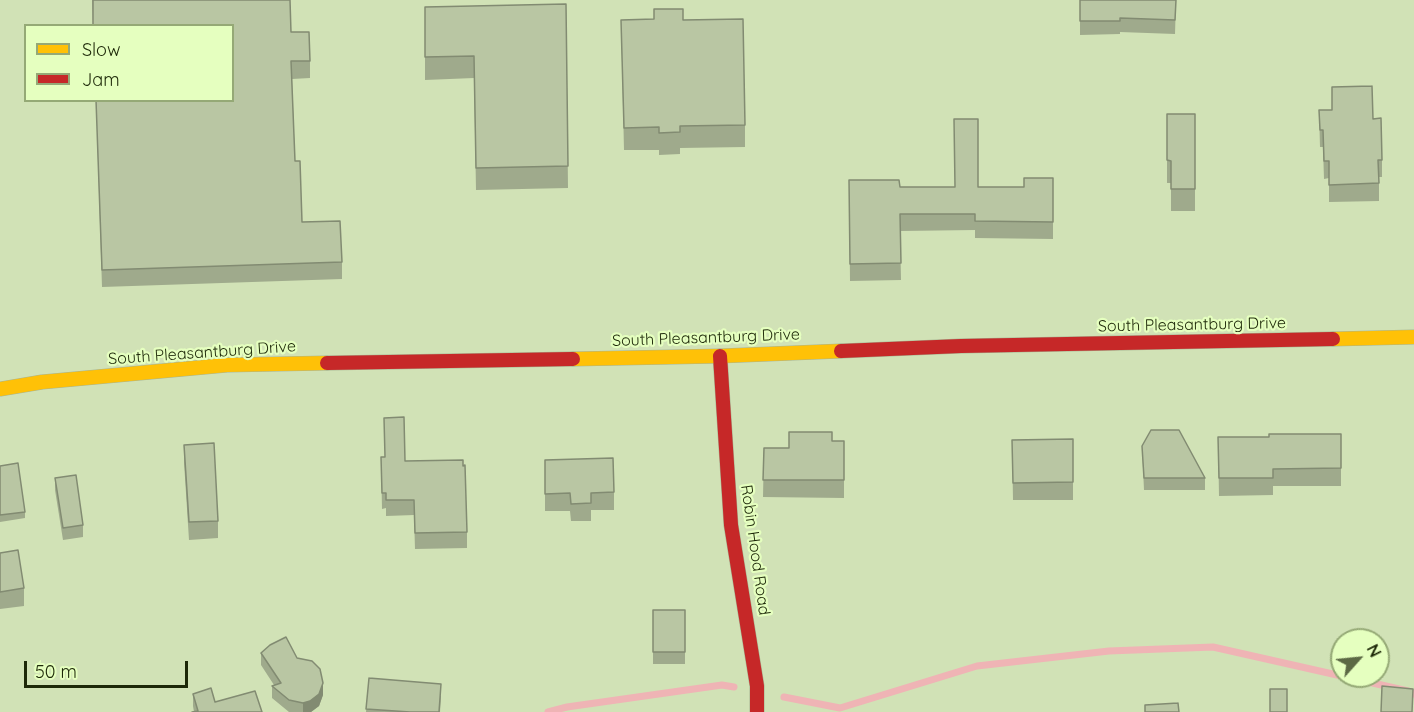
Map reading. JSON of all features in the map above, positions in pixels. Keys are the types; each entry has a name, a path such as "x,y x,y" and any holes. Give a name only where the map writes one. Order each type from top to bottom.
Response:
{"main road":[{"name":"South Pleasantburg Drive","path":"0,388 227,365 720,356 948,346 1414,337"},
{"name":"Robin Hood Road","path":"720,356 731,525 757,686 757,712"}],"building":[{"path":"93,0 290,0 291,32 309,32 310,61 291,61 295,161 300,161 302,222 340,221 342,262 102,270 96,102 234,102 234,24 93,24"},
{"path":"1080,0 1176,0 1175,20 1120,18 1120,21 1080,21"},
{"path":"566,4 568,166 476,168 474,56 425,57 425,7"},
{"path":"654,9 683,9 683,20 743,19 745,125 680,126 680,132 659,133 659,127 624,128 621,20 654,19"},
{"path":"1372,86 1373,119 1381,118 1382,160 1378,160 1379,183 1329,185 1329,161 1324,161 1323,130 1320,130 1319,110 1332,110 1332,87"},
{"path":"1167,114 1195,114 1195,189 1171,189 1171,161 1167,160"},
{"path":"954,119 978,119 978,187 1024,187 1024,178 1053,178 1053,222 975,221 975,214 900,214 901,263 850,264 849,180 899,180 900,187 955,187"},
{"path":"404,417 405,461 463,460 467,532 415,533 414,500 386,500 386,493 382,493 381,457 385,457 384,418"},
{"path":"1151,430 1179,430 1205,478 1144,478 1142,446"},
{"path":"789,432 832,432 832,441 844,441 844,480 763,480 764,448 789,448"},
{"path":"1269,434 1341,434 1341,468 1273,469 1273,478 1219,478 1218,437 1269,437"},
{"path":"1073,439 1073,482 1013,483 1012,440"},
{"path":"214,443 218,521 189,522 184,445"},
{"path":"613,458 614,492 591,493 591,503 571,504 570,493 545,494 545,460"},
{"path":"18,463 25,512 0,515 0,466"},
{"path":"76,475 83,525 63,528 55,478"},
{"path":"18,550 24,588 0,592 0,553"},
{"path":"653,610 685,610 685,652 653,652"},
{"path":"286,637 297,658 312,661 320,669 323,683 319,694 310,701 303,703 289,700 272,686 281,683 261,653 270,645"},
{"path":"369,678 441,684 439,712 366,709"},
{"path":"211,688 215,702 255,691 262,712 192,712 198,711 193,694"},
{"path":"1382,688 1413,689 1412,712 1381,712"},
{"path":"1270,689 1287,689 1287,712 1270,712"},
{"path":"1178,703 1179,712 1145,712 1145,705"}],"waterway":[{"path":"784,697 840,708 977,666 1109,651 1213,647 1414,694"},
{"path":"548,712 567,707 722,685 734,687"}],"traffic: slow":[{"path":"1333,339 1414,337"},
{"path":"573,359 841,351"},
{"path":"0,389 42,382 227,365 327,363"}],"traffic: jam":[{"path":"841,351 961,346 1333,339"},
{"path":"720,356 731,525 757,686 757,712"},
{"path":"327,363 573,359"}]}
